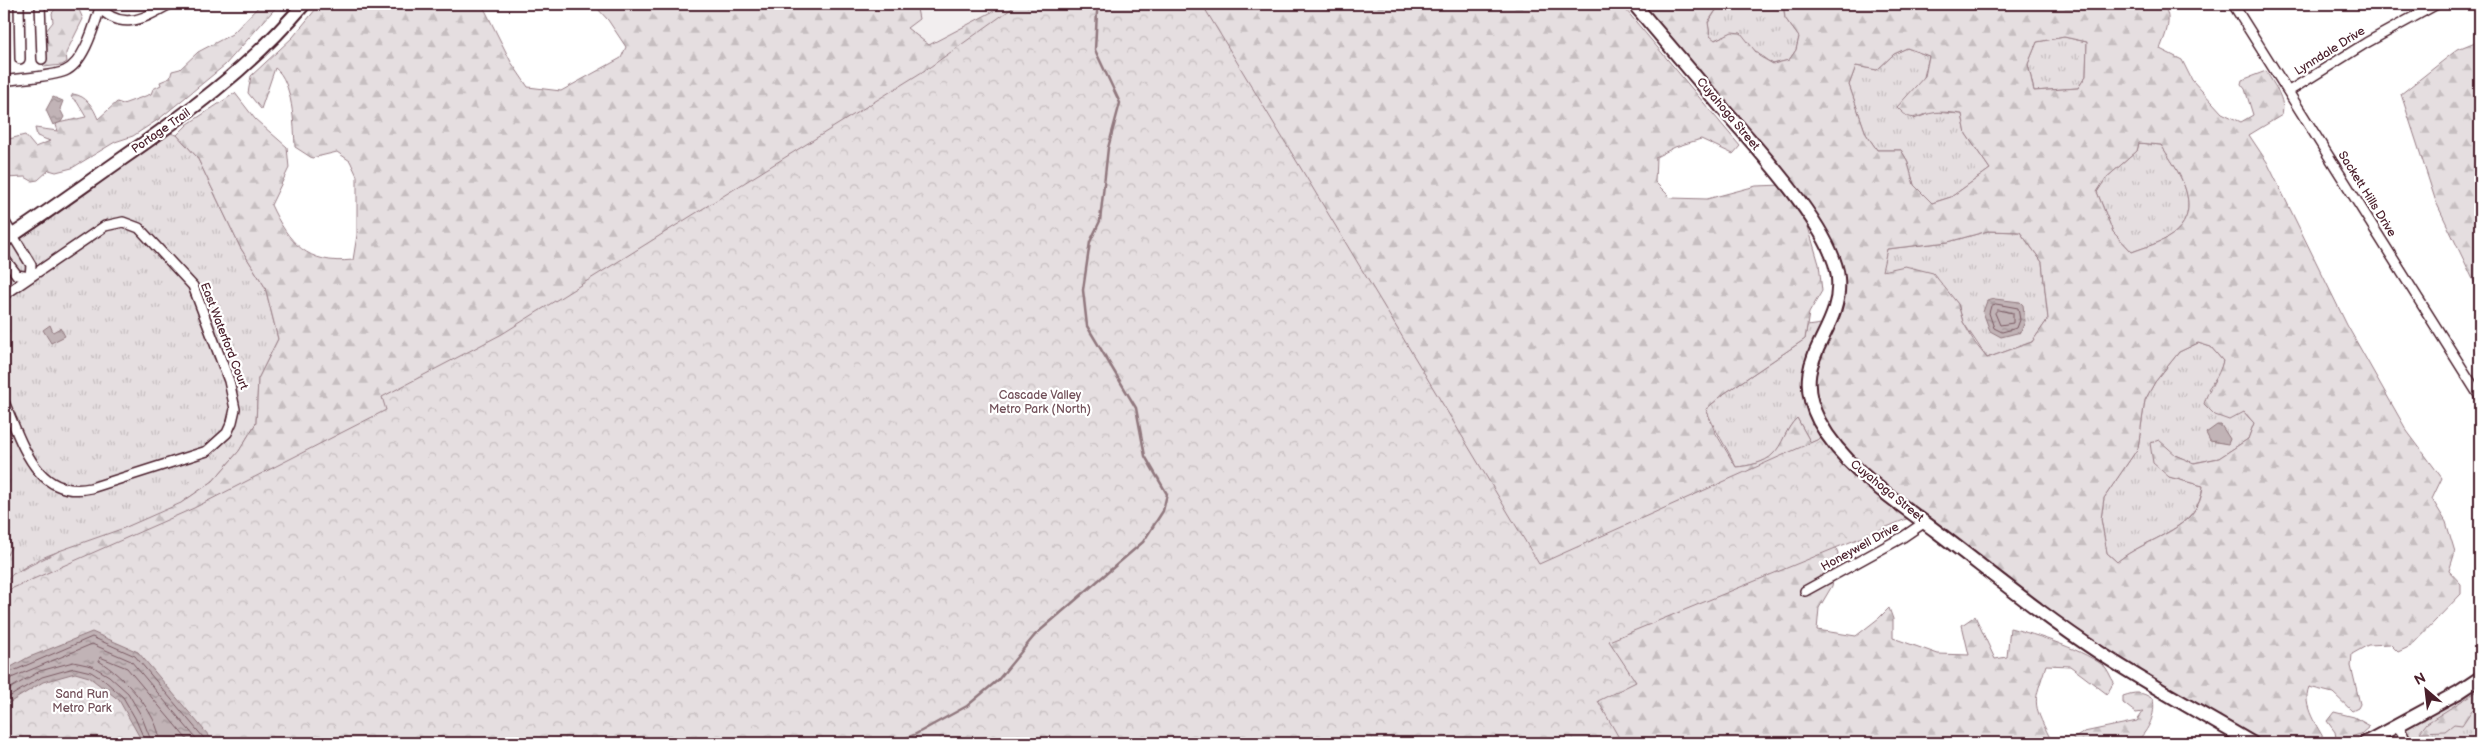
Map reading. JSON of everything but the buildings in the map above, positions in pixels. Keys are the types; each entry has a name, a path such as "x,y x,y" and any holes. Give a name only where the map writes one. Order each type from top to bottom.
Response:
{"street":[{"path":"20,4 20,59"},
{"path":"40,4 42,59"},
{"path":"4,80 65,71 75,63 90,39 98,6 113,17 135,22 170,4"},
{"name":"Portage Trail","path":"9,238 164,131 212,94 264,48 304,4"},
{"name":"Cuyahoga Street","path":"1634,4 1759,151 1825,238 1838,274 1838,297 1810,363 1808,386 1813,408 1828,436 1845,457 1925,522 2091,647 2252,743"},
{"name":"Sackett Hills Drive","path":"2233,4 2480,397"},
{"name":"Lynndale Drive","path":"2289,92 2366,43 2437,4"},
{"path":"4,221 9,238 31,266 30,277 17,276 4,258"},
{"name":"East Waterford Court","path":"4,295 110,223 130,223 140,228 188,280 196,292 234,395 234,415 222,440 207,451 92,488 71,490 50,482 36,468 4,402"},
{"name":"Honeywell Drive","path":"1805,591 1903,537 1925,522"},
{"path":"2365,743 2480,678"},
{"path":"2398,725 2407,743"}],"shaded area":[{"path":"916,4 1007,4 929,45 906,28 919,19"}],"green space":[{"path":"68,4 77,5 83,19 66,53 67,62 62,65 44,67 42,59 47,50 46,31 53,22 52,13 57,7"},
{"path":"261,4 279,4 225,65 159,119 133,136 115,142 72,168 56,172 49,170 38,180 32,181 25,177 4,178 4,138 9,139 25,135 35,147 50,141 37,136 35,128 58,131 56,125 58,123 86,117 77,102 71,97 73,94 82,97 89,103 98,119 117,102 123,104 151,94 153,89 161,85 160,82 170,78 172,71 180,69 198,52 232,34"},
{"path":"320,4 482,4 511,62 528,87 561,91 621,58 626,47 608,20 597,8 597,4 916,4 919,19 907,28 929,45 1007,4 1621,4 1740,146 1733,154 1701,139 1675,147 1656,157 1655,182 1671,198 1707,199 1756,186 1783,185 1806,220 1819,264 1822,291 1809,313 1805,339 1725,393 1706,409 1715,432 1736,467 1746,466 1770,457 1797,418 1811,443 1828,435 1813,405 1809,379 1815,353 1837,299 1838,275 1835,260 1821,231 1802,203 1634,4 1720,4 1708,22 1710,36 1715,40 1732,32 1741,33 1759,56 1773,64 1789,60 1796,50 1799,37 1785,18 1784,10 1789,4 2161,4 2167,14 2168,26 2160,49 2182,60 2192,80 2222,113 2241,122 2253,115 2245,89 2241,84 2242,80 2266,71 2278,92 2282,103 2282,115 2249,135 2267,162 2347,325 2407,431 2442,478 2432,499 2446,522 2455,552 2449,571 2461,584 2461,594 2411,646 2398,652 2390,644 2368,645 2352,654 2351,666 2360,704 2358,708 2352,711 2333,693 2309,687 2307,702 2309,709 2326,743 2252,743 2075,636 1858,469 1839,480 1825,501 1824,518 1838,553 1832,586 1819,608 1817,630 1856,636 1889,608 1893,619 1893,638 1938,654 1969,655 1962,625 1975,616 1995,659 2007,657 2010,628 2046,639 2087,655 2106,668 2114,682 2107,694 2070,666 2046,665 2036,702 2050,738 2069,742 2084,732 2137,721 2143,712 2136,713 2123,703 2123,696 2138,693 2153,699 2154,705 2151,722 2137,741 2139,743 215,743 138,652 92,632 27,658 4,671 4,584 13,574 59,551 124,528 181,503 213,481 239,451 256,423 258,379 278,339 265,287 240,247 197,157 177,135 188,124 235,93 255,119 287,147 289,168 271,205 285,230 302,249 312,255 337,261 353,260 357,235 357,176 350,161 337,152 312,158 295,147 289,93 281,74 275,68 261,109 248,93 251,76 293,37","holes":["2064,37 2087,42 2086,76 2078,88 2034,91 2028,64 2037,42","1907,48 1929,56 1925,76 1897,107 1907,116 1914,118 1940,112 1962,114 1966,134 1990,169 1951,197 1932,203 1914,185 1907,160 1901,150 1877,150 1866,134 1849,85 1856,66 1877,70 1894,54","2139,143 2161,145 2181,178 2188,202 2187,214 2182,225 2172,235 2158,243 2132,252 2113,232 2097,192 2106,178 2137,151","1988,231 2020,232 2042,262 2048,319 2032,342 1987,358 1975,343 1963,322 1958,304 1933,273 1905,266 1882,271 1887,249 1948,242","2198,343 2211,347 2223,361 2204,404 2215,415 2229,420 2244,412 2254,423 2248,439 2219,458 2194,463 2177,456 2159,440 2150,443 2153,463 2169,477 2203,486 2200,501 2192,513 2170,532 2129,553 2117,562 2107,553 2101,519 2104,498 2138,448 2145,400 2155,382 2179,352"]},
{"name":"Cascade Valley Metro Park (North)","path":"1018,4 1202,4 1539,564 1828,435 1916,515 1609,641 1636,682 1598,701 1622,743 4,743 4,689 14,682 4,663 4,592 194,508 386,410 382,397 502,334 930,67"},
{"path":"1720,4 1789,4 1784,10 1785,18 1799,37 1796,50 1789,60 1773,64 1732,33 1714,40 1710,36 1708,23"},
{"path":"2064,37 2087,42 2086,76 2078,88 2034,91 2028,64 2037,42"},
{"path":"2480,40 2480,294 2436,202 2401,94 2458,49"},
{"path":"1907,48 1929,56 1914,119 1933,112 1962,114 1966,134 1990,169 1951,197 1932,203 1914,185 1907,160 1901,150 1877,150 1866,134 1849,85 1856,66 1877,70 1894,54"},
{"path":"170,133 177,135 197,157 240,247 265,287 278,339 258,379 256,423 239,451 213,481 181,503 180,508 140,526 42,558 28,565 4,584 4,250"},
{"path":"2139,143 2161,145 2181,178 2188,202 2187,214 2182,225 2172,235 2158,243 2132,252 2113,232 2097,192 2106,178 2137,151"},
{"path":"1988,231 2020,232 2042,262 2048,319 2032,342 1987,358 1963,322 1958,304 1947,292 1881,271 1887,249 1948,242"},
{"path":"1828,323 1828,435 1811,443 1797,418 1773,455 1761,462 1736,467 1706,409 1725,393 1805,339 1807,326"},
{"path":"2198,343 2211,347 2223,361 2220,372 2208,389 2243,411 2254,423 2248,439 2219,458 2193,463 2177,456 2169,477 2203,486 2199,501 2192,513 2182,523 2129,553 2117,562 2107,553 2101,519 2104,498 2138,448 2145,400 2155,382 2179,352"},
{"path":"4,519 11,547 7,555 4,555"},
{"path":"2480,678 2480,743 2365,743"},
{"path":"2479,690 2480,712 2472,710 2462,725 2454,724 2445,731 2420,732 2427,723"},
{"path":"2334,712 2354,717 2370,726 2361,734 2343,739 2340,743 2337,743 2335,732 2327,721"}],"water":[{"path":"53,97 63,101 60,109 64,117 61,122 53,125 46,110"},
{"path":"1995,299 2020,302 2023,305 2025,321 2021,332 2001,337 1990,331 1983,312 1987,301"},
{"path":"50,325 53,332 60,328 65,336 51,343 43,330"},
{"path":"2217,425 2221,425 2230,439 2228,444 2210,441 2206,433"},
{"path":"92,632 138,652 215,743 143,743 119,700 89,677 75,673 43,682 4,706 4,671 27,658"}],"waterway":[{"path":"894,743 914,735 967,706 998,680 1035,635 1143,542 1163,511 1167,494 1145,456 1136,408 1087,326 1083,290 1090,242 1100,221 1108,148 1120,103 1095,50 1097,12"}],"park label":[{"name":"Sand Run Metro Park","path":"82,701"}]}
